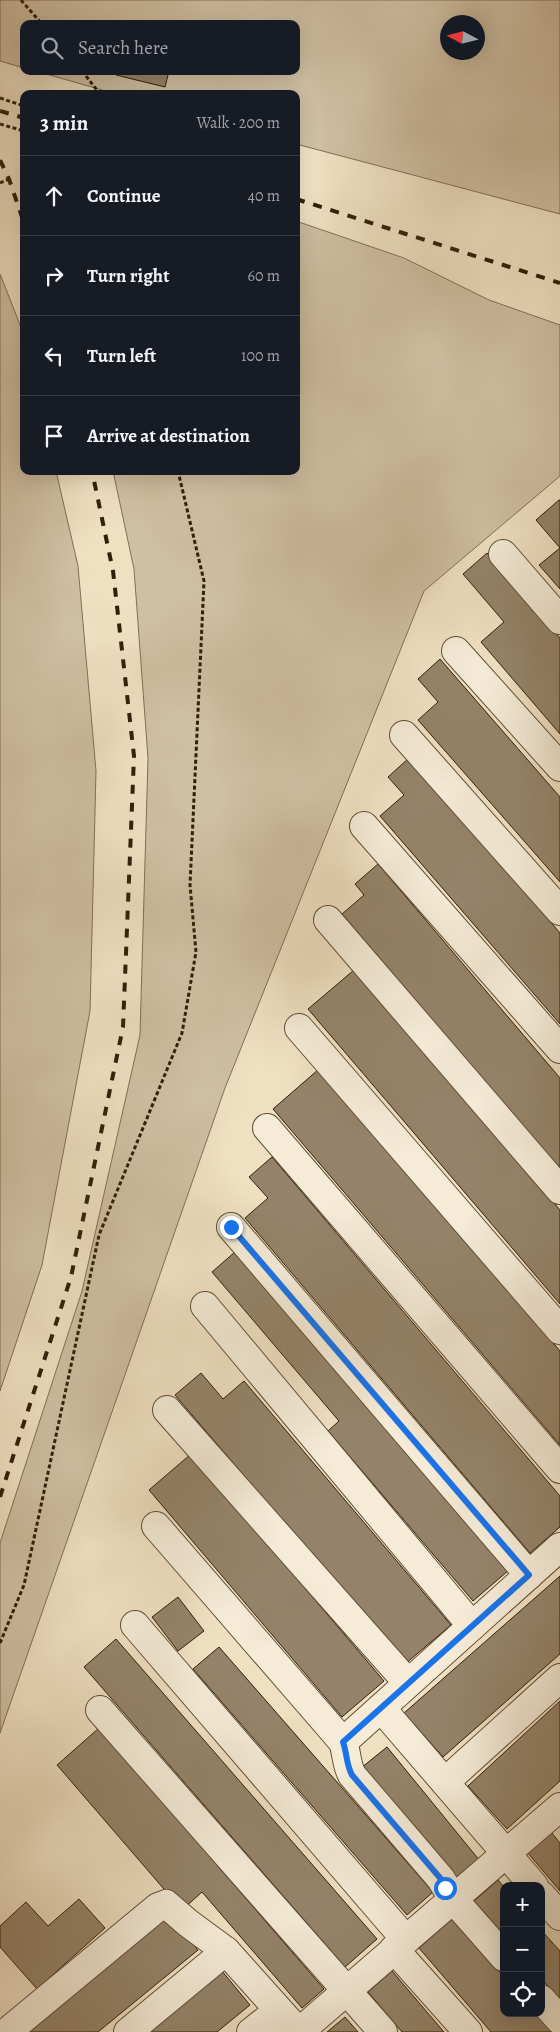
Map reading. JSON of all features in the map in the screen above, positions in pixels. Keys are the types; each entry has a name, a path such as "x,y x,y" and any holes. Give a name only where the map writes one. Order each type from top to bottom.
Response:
{"lane":[{"path":"503,554 560,620"},
{"path":"456,651 560,767"},
{"path":"404,735 560,912"},
{"path":"364,826 560,1049"},
{"path":"328,920 560,1190"},
{"path":"299,1028 560,1330"},
{"path":"267,1128 560,1469"},
{"path":"231,1227 529,1575"},
{"path":"205,1306 472,1626"},
{"path":"167,1410 408,1683"},
{"path":"156,1526 343,1742 347,1752 347,1765 352,1775 441,1879 452,1899 500,1953"},
{"path":"343,1742 560,1548"},
{"path":"135,1625 400,1944 468,2032"},
{"path":"444,1782 560,1678"},
{"path":"381,1708 530,1882"},
{"path":"100,1710 383,2032"},
{"path":"299,2032 559,1809"},
{"path":"545,1899 560,1916"},
{"path":"7,2032 158,1907 166,1904 188,1923 226,1950 299,2032"},
{"path":"128,2032 226,1950"},
{"path":"545,2003 560,2020"},
{"path":"251,2032 269,2018 299,2032"}],"path":[{"path":"21,0 38,20"},
{"path":"85,75 97,90"},
{"path":"0,98 20,105"},
{"path":"0,124 20,130"},
{"path":"0,183 9,180"},
{"path":"0,1643 24,1584 99,1235 182,1033 196,952 190,885 204,582 179,475"}],"shaded area":[{"path":"0,0 560,0 560,214 300,145 300,90 102,90 50,75 300,75 300,20 20,20 20,67 0,61"},
{"path":"300,222 404,258 489,300 560,325 560,476 424,591 225,1088 0,1733 0,1543 82,1291 140,1035 148,758 134,569 114,475 300,475"},
{"path":"0,274 20,325 20,475 57,475 78,566 96,771 90,1011 42,1265 0,1391"}],"building":[{"path":"116,75 168,75 165,87"},
{"path":"560,500 560,548 536,520"},
{"path":"560,548 560,589 539,565"},
{"path":"487,553 560,638 560,734 481,642 504,622 463,574"},
{"path":"440,659 560,797 560,882 418,720 438,702 418,679"},
{"path":"409,758 560,933 560,1024 380,816 404,795 388,777"},
{"path":"378,864 560,1078 560,1170 342,914 364,895 355,884"},
{"path":"354,970 560,1210 560,1304 308,1009"},
{"path":"319,1069 560,1351 560,1445 273,1109"},
{"path":"272,1157 560,1496 560,1527 530,1553 245,1218 268,1198 249,1177"},
{"path":"236,1251 509,1570 473,1601 328,1431 339,1421 212,1272"},
{"path":"201,1373 223,1399 244,1381 451,1625 405,1664 175,1395"},
{"path":"191,1454 384,1681 342,1717 149,1490"},
{"path":"560,1576 560,1654 443,1757 404,1713"},
{"path":"178,1597 204,1631 178,1651 152,1617"},
{"path":"116,1639 377,1939 345,1967 84,1667"},
{"path":"219,1647 433,1892 407,1915 193,1669"},
{"path":"560,1701 560,1781 507,1829 468,1786"},
{"path":"99,1728 324,1989 302,2008 202,1892 182,1910 57,1765"},
{"path":"387,1747 480,1861 455,1883 361,1768"},
{"path":"551,1832 560,1843 560,1891 527,1852"},
{"path":"498,1880 500,1882 500,1930 474,1901"},
{"path":"79,1899 105,1928 37,1989 0,1947 0,1926 26,1902 48,1926"},
{"path":"170,1915 198,1950 98,2032 27,2032"},
{"path":"453,1918 500,1972 500,2017 539,2017 552,2032 491,2032 419,1948"},
{"path":"545,1934 560,1951 560,2000 545,1983"},
{"path":"222,1971 250,2005 217,2032 148,2032"},
{"path":"392,1971 444,2032 402,2032 368,1992"},
{"path":"345,2017 358,2032 327,2032"}],"railway":[{"path":"0,111 20,117"},
{"path":"0,160 20,211"},
{"path":"300,200 560,283"},
{"path":"0,1497 71,1277 123,1027 134,756 113,571 93,475"}],"route":[{"path":"231,1227 529,1575 343,1742 347,1752 347,1765 352,1775 441,1879 445,1888"}]}
